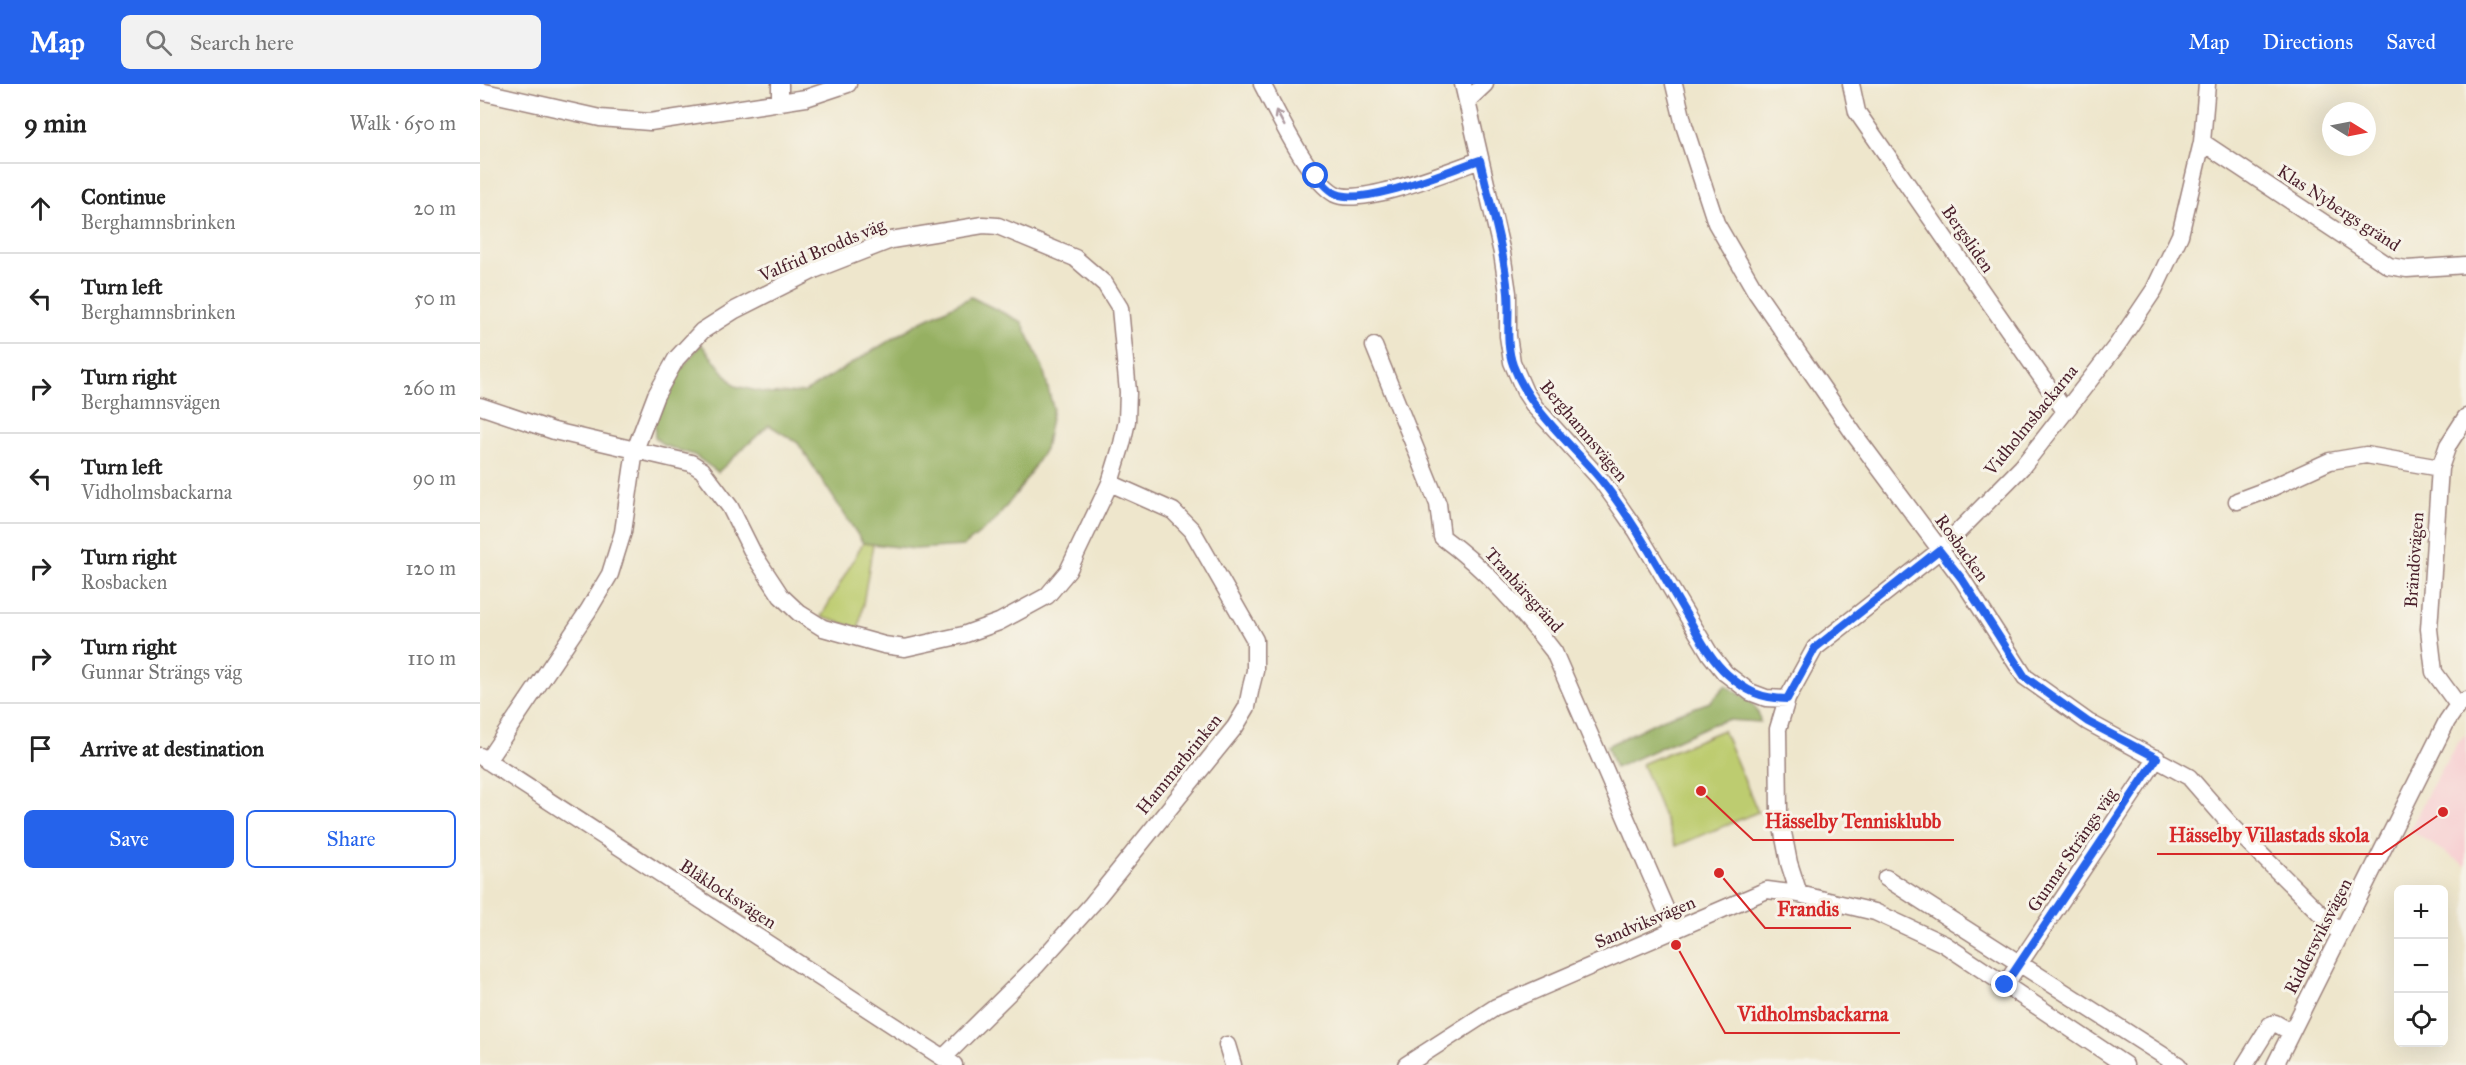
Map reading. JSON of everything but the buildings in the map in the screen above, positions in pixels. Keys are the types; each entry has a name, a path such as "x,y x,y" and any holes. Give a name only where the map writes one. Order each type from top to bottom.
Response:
{"street":[{"path":"780,84 780,103"},
{"path":"480,91 621,122 668,120 780,103 827,93 848,84"},
{"path":"1262,84 1299,151 1316,176 1336,194 1353,197 1390,190 1480,160"},
{"name":"Berghamnsvägen","path":"1463,84 1502,253 1508,293 1508,336 1512,362 1525,392 1535,407 1601,480 1616,501 1636,530 1710,654 1725,673 1750,692 1766,698 1787,699"},
{"path":"1467,101 1485,84"},
{"name":"Rosbacken","path":"1674,84 1684,125 1716,223 1756,292 1962,579 2025,677 2088,722 2189,777 2230,824 2341,934"},
{"name":"Bergsliden","path":"1851,84 1857,112 2065,411"},
{"name":"Vidholmsbackarna","path":"1799,894 1789,863 1779,812 1778,729 1787,699 1815,648 1939,550 2022,467 2117,345 2154,291 2180,235 2202,142 2207,84"},
{"name":"Klas Nybergs gränd","path":"2202,142 2389,266 2407,269 2466,265"},
{"name":"Valfrid Brodds väg","path":"484,759 588,611 610,574 623,532 635,450 656,395 676,359 702,331 735,310 814,270 891,240 983,225 998,226 1075,258 1104,284 1120,308 1128,392 1127,421 1110,483 1068,571 1047,596 1014,614 963,635 905,648 884,645 823,628 799,613 782,596 754,555 730,507 702,470 691,463 635,450"},
{"name":"Tranbärsgränd","path":"1374,346 1438,504 1442,537 1473,560 1532,623 1554,652 1675,931"},
{"path":"480,406 554,431 635,450"},
{"name":"Brändövägen","path":"2462,702 2434,672 2429,628 2440,468 2448,445 2466,417"},
{"path":"2237,501 2330,461 2366,455 2440,468"},
{"name":"Hammarbrinken","path":"948,1061 1092,904 1235,727 1247,707 1255,670 1256,640 1192,530 1173,511 1110,483"},
{"name":"Riddersviksvägen","path":"2275,1065 2447,721 2462,702"},
{"name":"Gunnar Strängs väg","path":"2005,985 2157,758"},
{"name":"Blåklocksvägen","path":"484,759 948,1061"},
{"path":"1886,878 2178,1065"},
{"name":"Sandviksvägen","path":"1406,1065 1496,1007 1767,891 1799,894 1875,912 1944,944 2125,1065"},
{"path":"2245,1065 2270,1025 2275,1023 2291,1032"},
{"path":"1227,1045 1233,1065"}],"shaded area":[{"path":"2466,734 2466,866 2410,830 2428,793 2458,742"}],"green space":[{"path":"971,297 1022,322 1043,368 1053,408 1045,449 1022,486 995,521 964,546 915,549 863,543 798,443 769,425 718,472 694,455 663,445 655,437 655,424 663,399 701,344 735,386 771,394 805,392 920,322"},
{"path":"863,543 873,544 859,628 821,617"},
{"path":"1726,685 1753,704 1760,722 1727,720 1713,724 1615,768 1607,746 1662,719 1710,702"},
{"path":"1723,730 1758,812 1676,846 1642,764"}],"place":[{"name":"Hässelby Tennisklubb","path":"1701,791"},
{"name":"Hässelby Villastads skola","path":"2443,812"},
{"name":"Frandis","path":"1719,873"},
{"name":"Vidholmsbackarna","path":"1676,945"}],"route":[{"path":"1316,176 1336,194 1353,197 1390,190 1480,160 1502,253 1508,293 1508,336 1512,362 1525,392 1535,407 1601,480 1616,501 1636,530 1710,654 1725,673 1750,692 1766,698 1787,699 1815,648 1939,550 1962,579 2025,677 2088,722 2157,758 2005,985"}]}
